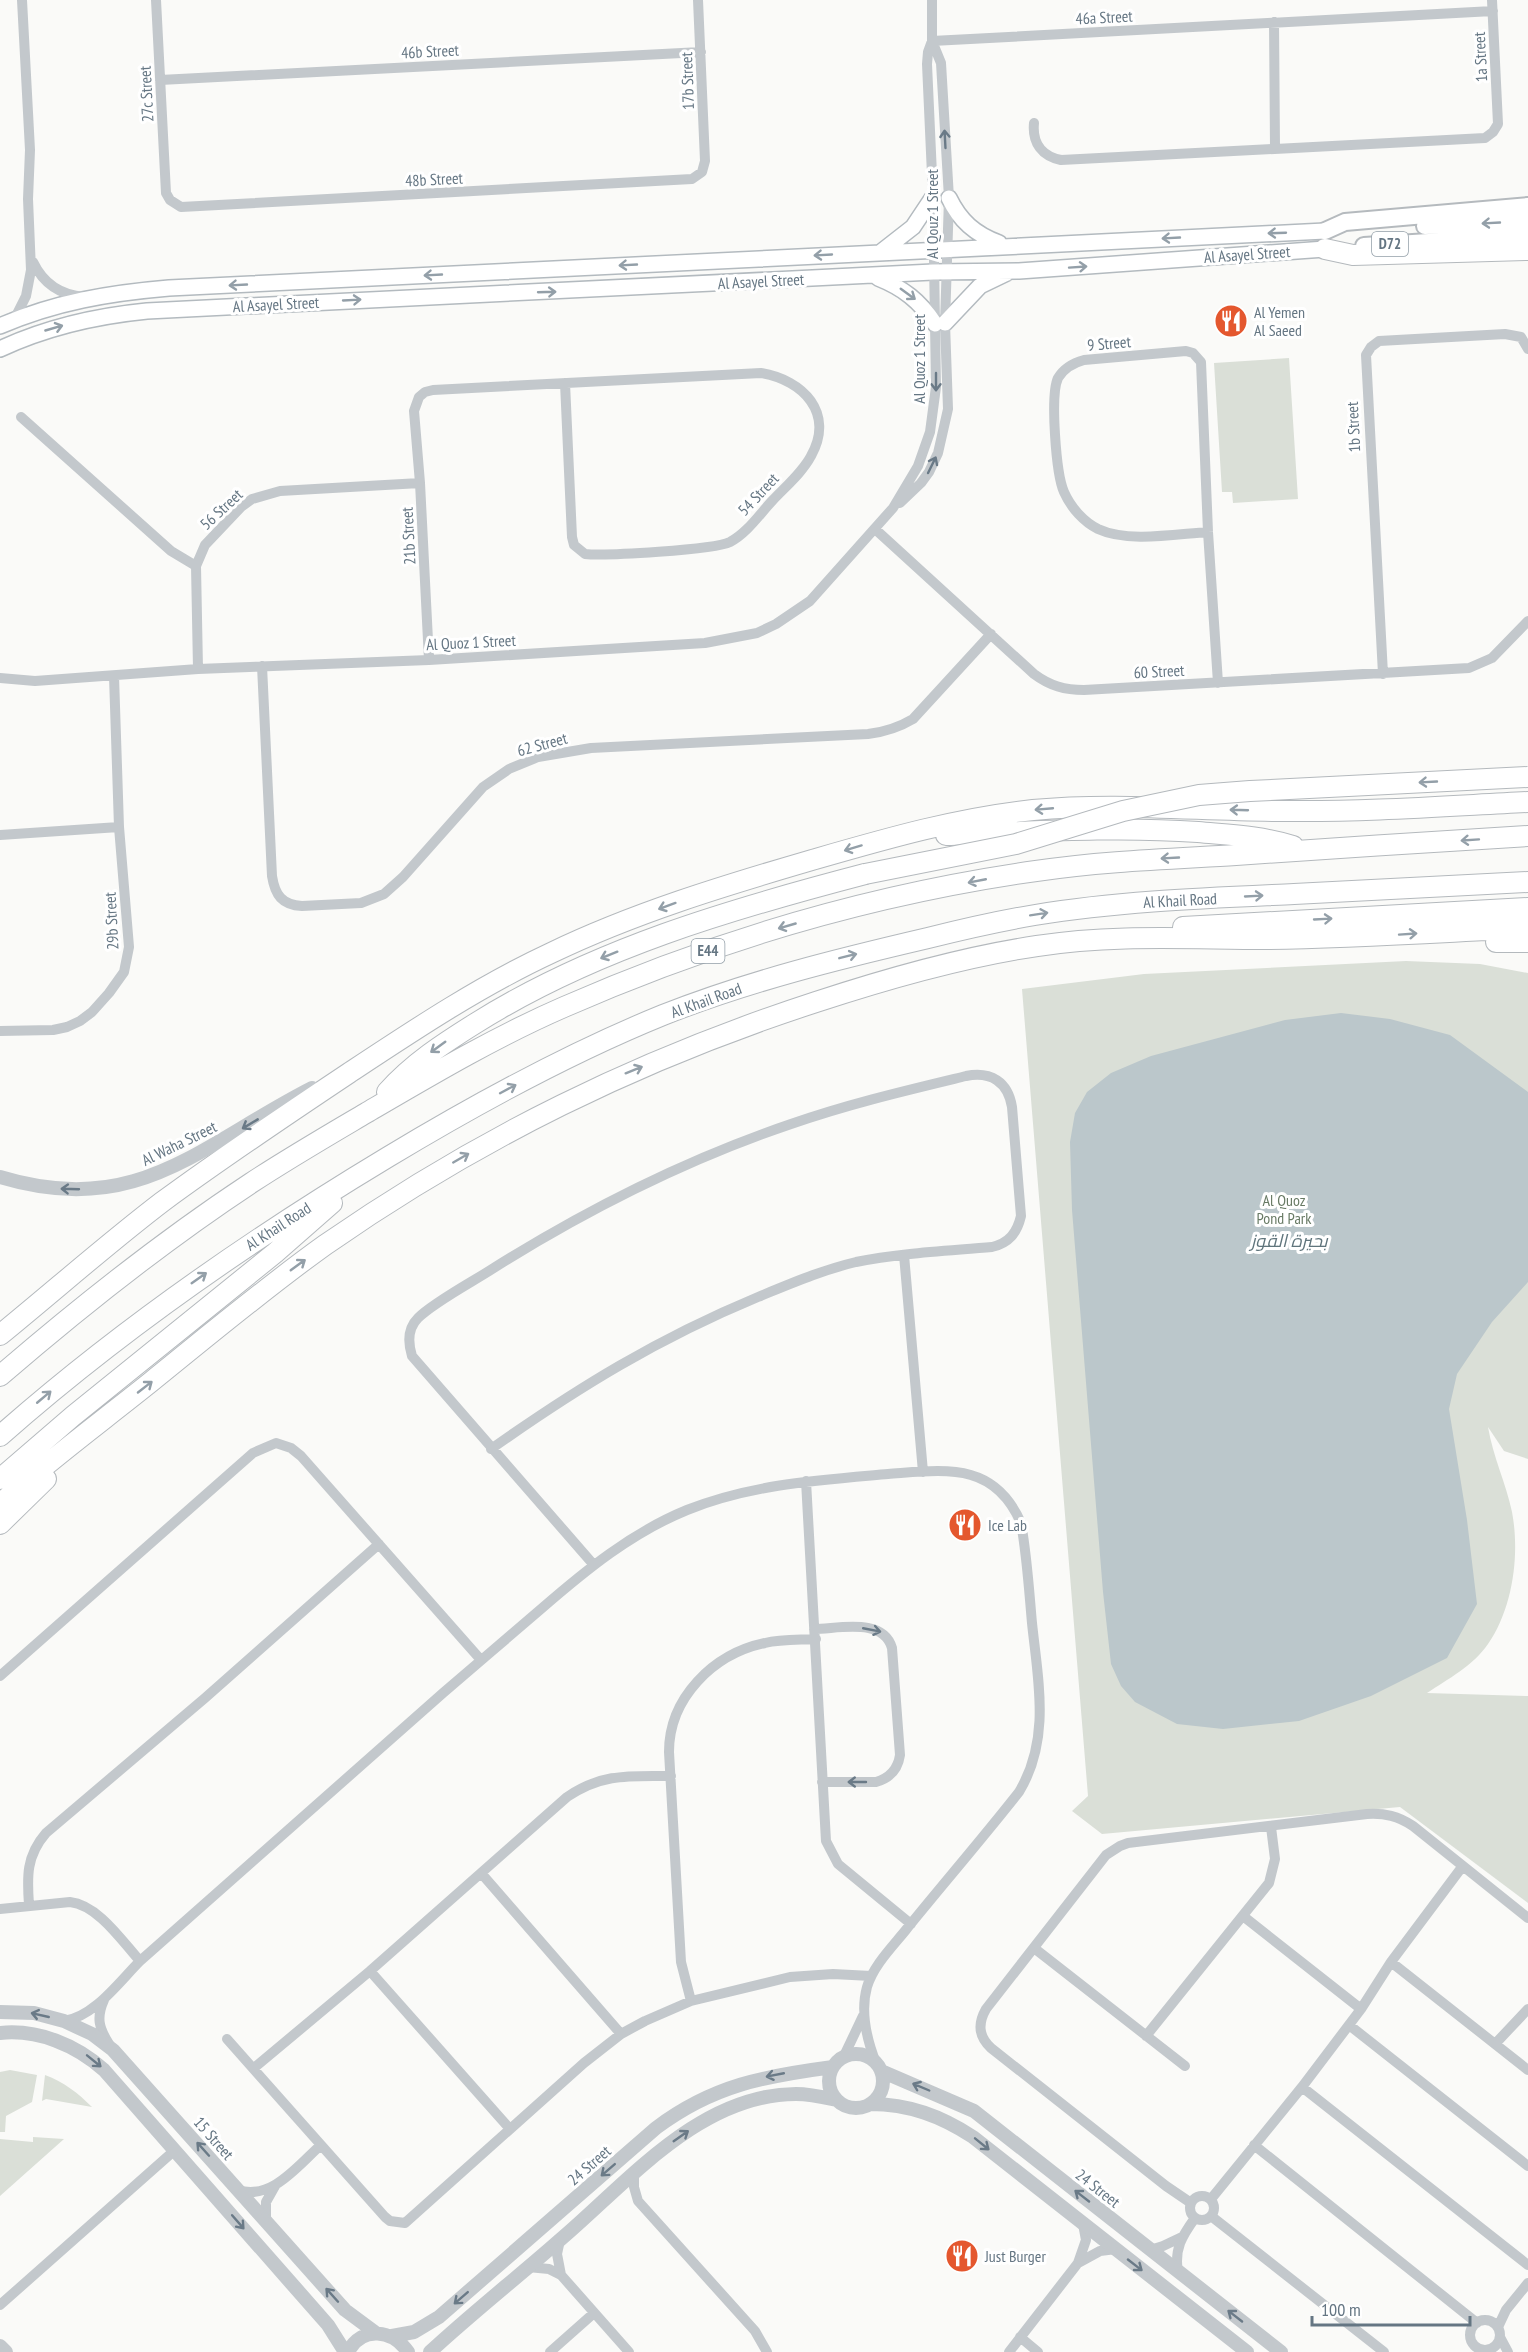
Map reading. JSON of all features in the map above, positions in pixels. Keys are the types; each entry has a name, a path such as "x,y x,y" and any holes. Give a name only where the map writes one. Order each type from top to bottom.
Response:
{"highway":[{"path":"1325,240 1353,255 1528,250"},
{"path":"371,1110 408,1071 435,1049 496,1010 547,982 673,931 745,907 865,874 1017,844 1123,811 1199,795 1528,777"},
{"path":"1278,811 1407,798 1528,791"},
{"path":"0,1335 160,1204 244,1143 476,992 579,940 725,886 898,836 1000,814 1059,808 1129,806 1347,812 1528,802"},
{"path":"898,836 1140,829 1256,837 1304,850"},
{"name":"E44","path":"0,1376 116,1281 222,1202 275,1168 466,1055 564,1007 692,956 798,923 935,889 1037,870 1130,860 1528,836"},
{"name":"Al Khail Road","path":"0,1436 98,1353 178,1293 265,1234 362,1173 500,1093 624,1032 738,988 837,959 997,922 1100,906 1528,882"},
{"path":"1139,937 1170,929 1202,925 1528,908"},
{"path":"0,1503 276,1281 367,1216 443,1168 507,1132 614,1078 676,1052 784,1012 924,969 1071,941 1139,937 1272,939 1528,928"},
{"path":"1441,932 1475,941 1528,942"},
{"path":"0,1479 103,1391 297,1234 362,1173"},
{"path":"0,1524 68,1456 98,1422"}],"main road":[{"path":"881,252 913,227 941,197 974,231 1008,246"},
{"path":"1325,240 1345,222 1528,206"},
{"name":"Al Asayel Street","path":"0,350 53,328 93,318 147,311 872,275 1019,271 1325,240 1454,232 1528,221"},
{"name":"Al Asayel Street","path":"1454,232 1528,236"},
{"name":"Al Asayel Street","path":"7,323 39,310 88,297 169,288 1008,246 1325,240"},
{"path":"872,275 895,285 915,298 940,323 980,286 999,276 1019,271"}],"street":[{"path":"7,323 26,296 31,270 28,199 30,150 22,0"},
{"name":"27c Street","path":"156,0 166,187"},
{"name":"17b Street","path":"698,0 705,162"},
{"name":"Al Qouz 1 Street","path":"893,508 912,493 929,472 944,433 949,389 940,323 941,197 927,64 932,41 932,0"},
{"name":"46a Street","path":"932,41 1274,22 1493,5"},
{"name":"1a Street","path":"1275,148 1485,138 1498,124 1493,5"},
{"path":"1034,123 1033,132 1038,147 1045,154 1061,160 1275,148 1274,22"},
{"name":"46b Street","path":"160,80 701,52"},
{"name":"48b Street","path":"166,187 170,200 175,204 189,207 686,180 698,177 705,162"},
{"path":"31,259 47,283 73,296 88,297"},
{"name":"1b Street","path":"1383,674 1366,355 1379,341 1505,334 1521,337 1528,349"},
{"name":"9 Street","path":"1208,532 1128,537 1097,529 1078,513 1064,492 1058,457 1055,391 1064,370 1073,363 1084,360 1186,351 1198,357 1203,371 1208,532 1218,683"},
{"name":"54 Street","path":"414,411 419,397 433,390 565,383 761,373 778,376 794,384 808,396 818,412 820,428 817,444 805,465 732,541 709,547 585,554 574,544 572,537 565,383"},
{"name":"21b Street","path":"414,411 429,660"},
{"path":"21,417 171,551 196,566"},
{"name":"56 Street","path":"198,669 196,566 205,545 230,518 252,499 280,491 420,483"},
{"name":"Al Quoz 1 Street","path":"0,678 35,681 198,669 429,660 705,643 757,633 785,619 810,601 893,508"},
{"name":"60 Street","path":"875,529 1042,681 1062,688 1084,690 1469,668 1481,664 1500,651 1528,621"},
{"name":"62 Street","path":"262,666 274,886 283,901 302,906 361,903 384,894 403,877 483,787 509,769 538,757 591,748 868,734 899,728 913,719 991,634"},
{"name":"29b Street","path":"0,1032 67,1027 92,1012 121,978 128,960 129,947 119,827 114,676"},
{"path":"0,834 119,827"},
{"name":"Al Waha Street","path":"0,1177 33,1186 68,1190 103,1189 135,1181 181,1164 304,1092 358,1068"},
{"path":"491,1449 579,1388 680,1331 811,1275 857,1262 1001,1245 1008,1240 1019,1226 1021,1216 1012,1107 1010,1096 997,1079 977,1074 966,1076 827,1112 732,1145 628,1192 561,1227 426,1312 411,1327 409,1336 412,1356 491,1449 593,1564"},
{"path":"904,1255 924,1472"},
{"path":"0,1676 253,1453 276,1443 297,1451 481,1660"},
{"path":"64,2021 84,2016 140,1961 481,1660 593,1564 645,1530 688,1510 744,1492 806,1481 924,1472 961,1472 977,1476 998,1489 1014,1508 1021,1523 1040,1694 1041,1723 1034,1760 1019,1792 871,1976 866,1989 867,2032 883,2078 880,2093 870,2104"},
{"path":"806,1481 825,1828 831,1853 848,1873 911,1924"},
{"path":"29,1905 28,1869 31,1855 46,1833 205,1698 379,1544"},
{"path":"691,2001 681,1962 669,1735 674,1715 698,1680 714,1666 750,1647 815,1634 874,1629 888,1638 892,1648 899,1749 897,1767 883,1780 876,1782 822,1782"},
{"path":"254,2068 370,1971 567,1797 580,1788 618,1776 671,1776"},
{"path":"1191,2203 1166,2186 991,2048 983,2038 980,2026 983,2014 1106,1855 1120,1846 1367,1814 1387,1815 1413,1826 1528,1918"},
{"path":"1146,2036 1264,1890 1272,1875 1275,1859 1270,1827"},
{"path":"1211,2199 1349,2025 1391,1962 1462,1867"},
{"path":"482,1873 621,2034"},
{"path":"0,1909 70,1902 87,1906 140,1961"},
{"path":"1243,1916 1361,2009"},
{"path":"1034,1948 1185,2066"},
{"path":"1391,1962 1528,2070"},
{"path":"370,1971 510,2129"},
{"path":"227,2039 385,2217 390,2221 405,2223 584,2063 621,2034 661,2013 691,2001 790,1977 833,1974 871,1976"},
{"path":"106,1994 98,2020 113,2050"},
{"path":"1495,2044 1528,2009"},
{"path":"837,2100 830,2088 829,2080 833,2067 844,2056 865,2010"},
{"name":"15 Street","path":"0,2012 34,2013 64,2021 92,2034 113,2050 345,2310 376,2333"},
{"path":"1349,2025 1528,2166"},
{"path":"0,2033 16,2032 46,2038 84,2053 104,2070 328,2325 347,2352 358,2339 376,2333 392,2336 401,2342 408,2352"},
{"path":"844,2056 861,2054 879,2067"},
{"name":"24 Street","path":"392,2336 414,2332 440,2317 656,2128 684,2109 714,2093 746,2082 779,2074 833,2067"},
{"name":"24 Street","path":"879,2067 974,2111 1281,2352"},
{"path":"1302,2087 1528,2265"},
{"path":"430,2352 634,2174 685,2134 715,2116 747,2103 772,2096 796,2094 837,2100 853,2108 870,2104 891,2104 914,2109 956,2126 1247,2352"},
{"path":"238,2190 253,2193 275,2185 321,2145"},
{"path":"1254,2145 1477,2323 1495,2328 1508,2352"},
{"path":"0,2305 176,2150"},
{"path":"634,2174 633,2187 638,2201 754,2331 767,2352"},
{"path":"266,2222 266,2202 275,2185"},
{"path":"1202,2195 1211,2199 1215,2208 1211,2216 1205,2220 1195,2218 1191,2213 1191,2203 1195,2198 1202,2195"},
{"path":"1211,2216 1384,2352"},
{"path":"1178,2272 1177,2258 1182,2237 1195,2218"},
{"path":"1009,2352 1078,2263 1086,2240 1083,2224"},
{"path":"1150,2250 1182,2237"},
{"path":"560,2240 557,2261 561,2275 629,2352"},
{"path":"1078,2263 1100,2251 1116,2250"},
{"path":"528,2267 542,2267 561,2275"},
{"path":"1477,2323 1471,2334 1471,2348 1488,2351 1495,2346 1495,2328 1528,2283"},
{"path":"550,2352 594,2313"},
{"path":"1020,2337 1038,2352"},
{"path":"0,2346 6,2352"}],"green space":[{"path":"1289,358 1298,499 1233,503 1232,492 1222,492 1214,363"},
{"name":"بحيرة القوز","path":"1406,961 1480,964 1528,973 1528,1459 1504,1451 1488,1427 1512,1512 1515,1563 1509,1597 1497,1630 1488,1644 1468,1665 1427,1693 1528,1696 1528,1903 1400,1807 1102,1834 1072,1811 1088,1796 1022,989 1144,974"},
{"path":"10,2070 37,2075 32,2102 6,2116 5,2132 0,2132 0,2072"},
{"path":"45,2075 70,2088 92,2107 46,2099 42,2101"},
{"path":"33,2137 64,2139 0,2196 0,2139 33,2142"}],"water":[{"name":"بحيرة القوز","path":"1341,1013 1390,1019 1450,1035 1528,1092 1528,1282 1492,1322 1457,1374 1449,1409 1467,1520 1477,1604 1447,1658 1371,1696 1299,1721 1223,1729 1177,1724 1135,1702 1121,1686 1111,1664 1103,1592 1072,1210 1070,1142 1075,1113 1087,1092 1111,1073 1151,1056 1285,1020"}],"place":[{"name":"Al Yemen Al Saeed","path":"1231,321"},
{"name":"Ice Lab","path":"965,1525"},
{"name":"Just Burger","path":"962,2256"}],"park label":[{"name":"Al Quoz Pond Park","path":"1284,1209"}]}
